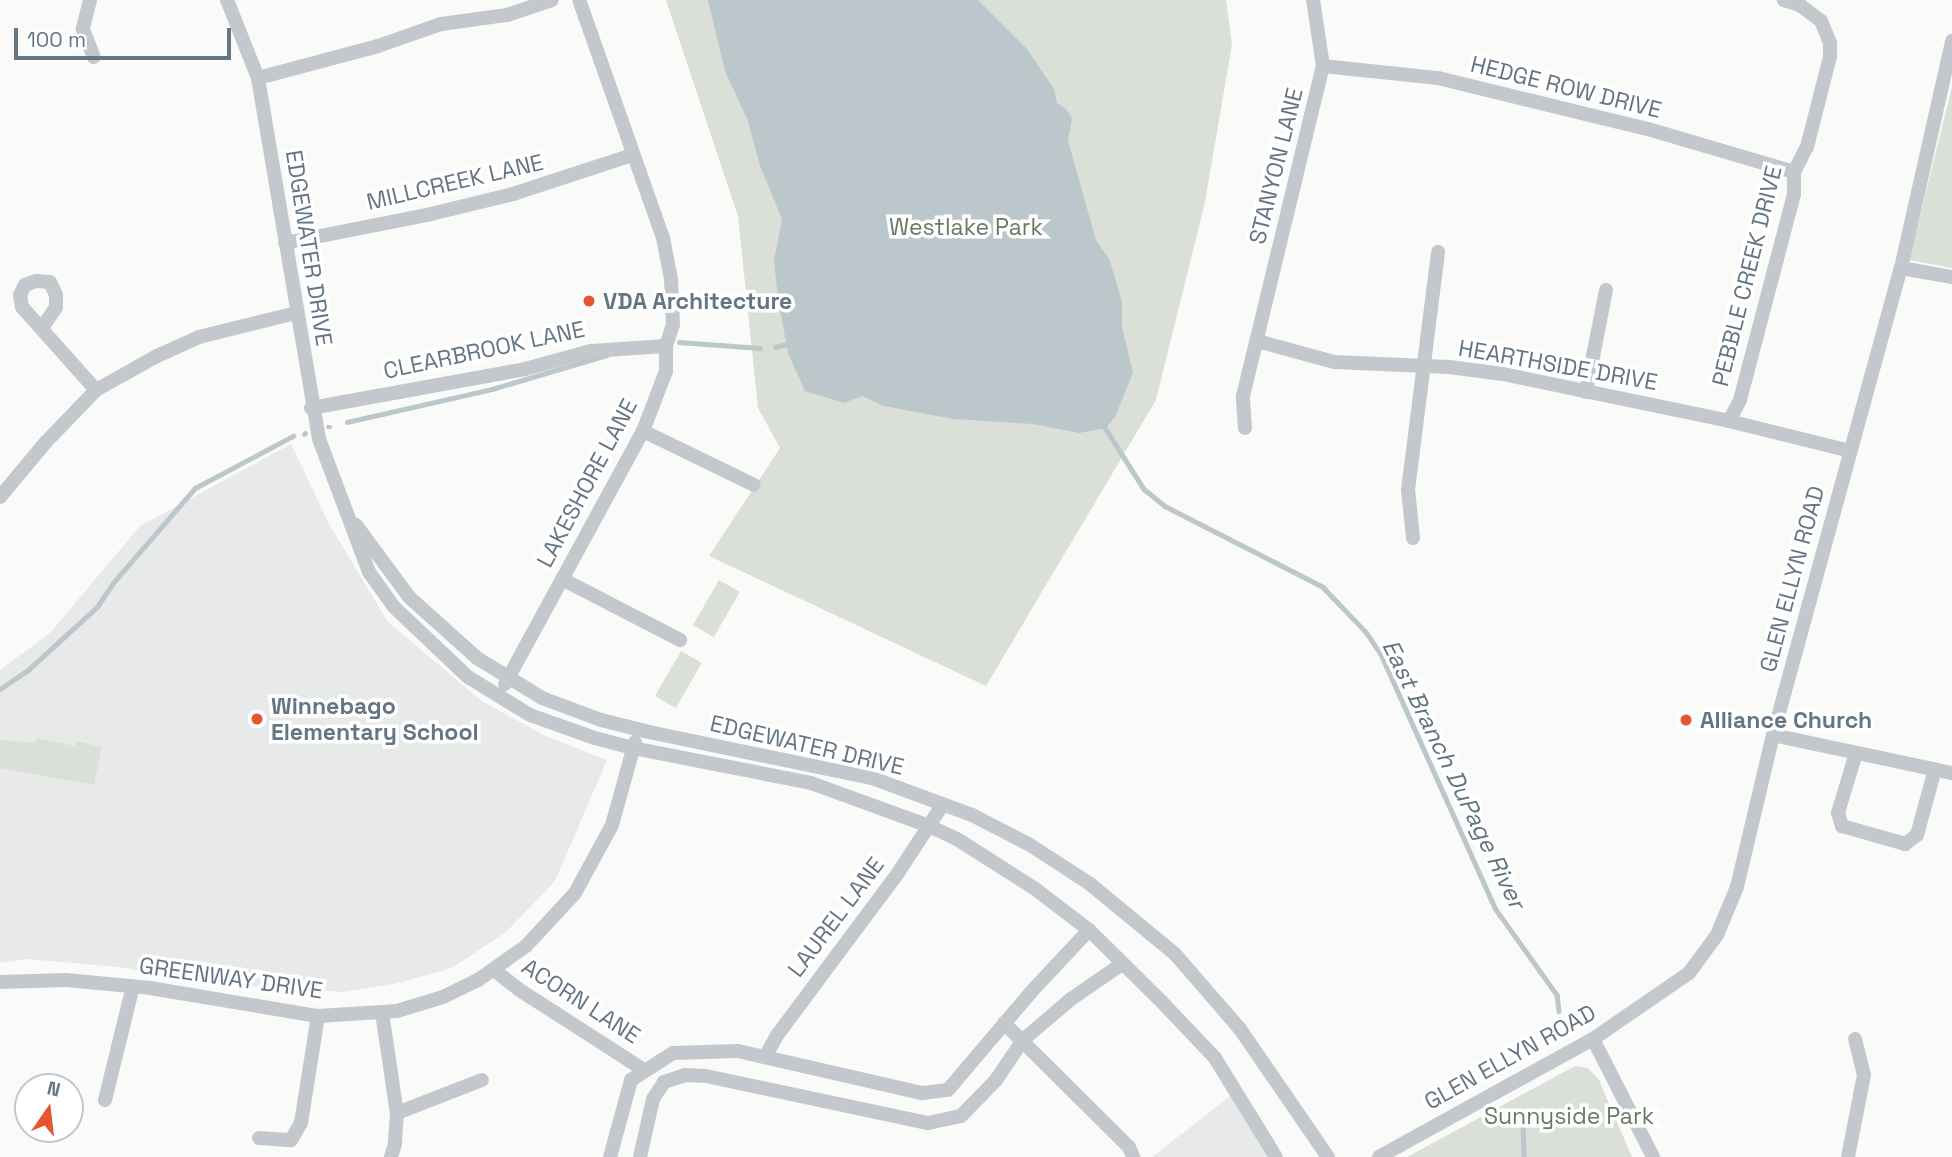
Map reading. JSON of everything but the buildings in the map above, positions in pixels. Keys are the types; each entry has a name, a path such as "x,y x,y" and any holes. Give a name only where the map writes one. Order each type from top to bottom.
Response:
{"street":[{"path":"90,0 83,29 94,57"},
{"name":"EDGEWATER DRIVE","path":"227,0 258,78 312,408 341,504 369,572 394,607 468,677 530,715 595,738 634,748 811,783 929,826 1034,888 1089,930 1215,1058 1276,1157"},
{"path":"258,78 378,46 441,24 507,15 552,0"},
{"name":"LAKESHORE LANE","path":"499,696 643,430 666,371 666,346 673,325 668,258 579,0"},
{"name":"STANYON LANE","path":"1245,428 1243,396 1323,66 1313,0"},
{"name":"PEBBLE CREEK DRIVE","path":"1729,421 1740,400 1794,194 1794,172 1807,148 1830,57 1830,43 1821,21 1800,5 1784,0"},
{"name":"GLEN ELLYN ROAD","path":"1379,1157 1592,1040 1689,973 1717,935 1737,887 1773,734 1900,268 1952,41"},
{"name":"HEDGE ROW DRIVE","path":"1323,66 1438,78 1648,129 1794,172"},
{"name":"MILLCREEK LANE","path":"285,243 431,214 513,194 632,155"},
{"path":"1413,538 1408,490 1438,252"},
{"path":"1900,268 1952,277"},
{"path":"1586,392 1606,290"},
{"path":"0,497 46,442 96,390 157,356 199,337 296,313"},
{"path":"42,328 96,390"},
{"name":"HEARTHSIDE DRIVE","path":"1256,341 1334,362 1503,374 1729,421 1850,452"},
{"name":"CLEARBROOK LANE","path":"312,408 524,369 591,351 666,346"},
{"path":"643,430 754,485"},
{"name":"EDGEWATER DRIVE","path":"341,504 409,597 477,658 542,698 601,720 637,729 872,778 972,815 1030,845 1090,884 1175,954 1240,1029 1328,1157"},
{"path":"562,579 680,640"},
{"name":"GREENWAY DRIVE","path":"0,982 66,980 133,986 317,1017 382,1013 443,997 494,970 545,929 588,873 612,825 637,729"},
{"path":"1773,734 1952,773"},
{"path":"1856,753 1838,813 1842,826 1905,844 1917,835 1935,769"},
{"name":"LAUREL LANE","path":"765,1057 778,1034 898,873 943,804"},
{"path":"610,1157 631,1080 673,1053 738,1051 922,1093 948,1090 1004,1023 1089,930"},
{"path":"640,1157 653,1099 664,1082 685,1075 706,1076 928,1123 961,1116 996,1080 1023,1040 1071,999 1122,964"},
{"name":"ACORN LANE","path":"494,970 518,989 644,1070"},
{"path":"105,1100 133,986"},
{"path":"382,1013 397,1113 395,1144 391,1157"},
{"path":"259,1138 291,1140 301,1123 317,1017"},
{"path":"1004,1023 1129,1147 1133,1157"},
{"path":"1848,1157 1864,1075 1854,1039"},
{"path":"1592,1040 1653,1157"},
{"path":"397,1113 482,1080"}],"shaded area":[{"path":"708,0 978,0 1027,49 1054,89 1057,103 1066,109 1072,118 1068,141 1096,240 1110,261 1122,302 1122,327 1133,373 1115,417 1106,428 1079,433 1033,424 953,419 884,406 862,396 844,403 805,391 788,353 778,299 774,261 782,219 760,166 748,121 725,71"},
{"name":"Winnebago Elementary School","path":"291,444 329,524 388,622 483,702 546,736 607,760 555,881 506,932 452,968 398,983 344,992 197,982 119,967 27,959 0,963 0,670 50,633 140,526"},
{"path":"1233,1094 1271,1157 1152,1157"}],"green space":[{"name":"Westlake Park","path":"666,0 1226,0 1232,44 1205,202 1156,400 986,686 709,556 780,448 758,408 738,216"},
{"path":"1952,87 1952,268 1909,260"},
{"path":"719,580 740,592 714,637 693,625"},
{"path":"681,651 702,663 676,708 655,696"},
{"path":"36,738 75,746 76,741 102,747 94,785 0,768 0,740 35,743"},
{"name":"Sunnyside Park","path":"1575,1066 1588,1068 1599,1080 1632,1157 1407,1157"}],"waterway":[{"path":"679,342 760,348"},
{"path":"775,347 791,343"},
{"path":"347,422 492,389 607,355"},
{"name":"East Branch DuPage River","path":"1104,426 1144,489 1165,506 1323,587 1366,632 1381,654 1495,908 1557,995 1559,1011"},
{"path":"0,689 28,670 97,607 113,583 195,488 293,436"},
{"name":"East Branch DuPage River","path":"1523,1125 1524,1157"}],"place":[{"name":"VDA Architecture","path":"589,301"},
{"name":"Winnebago Elementary School","path":"257,719"},
{"name":"Alliance Church","path":"1686,720"}]}
